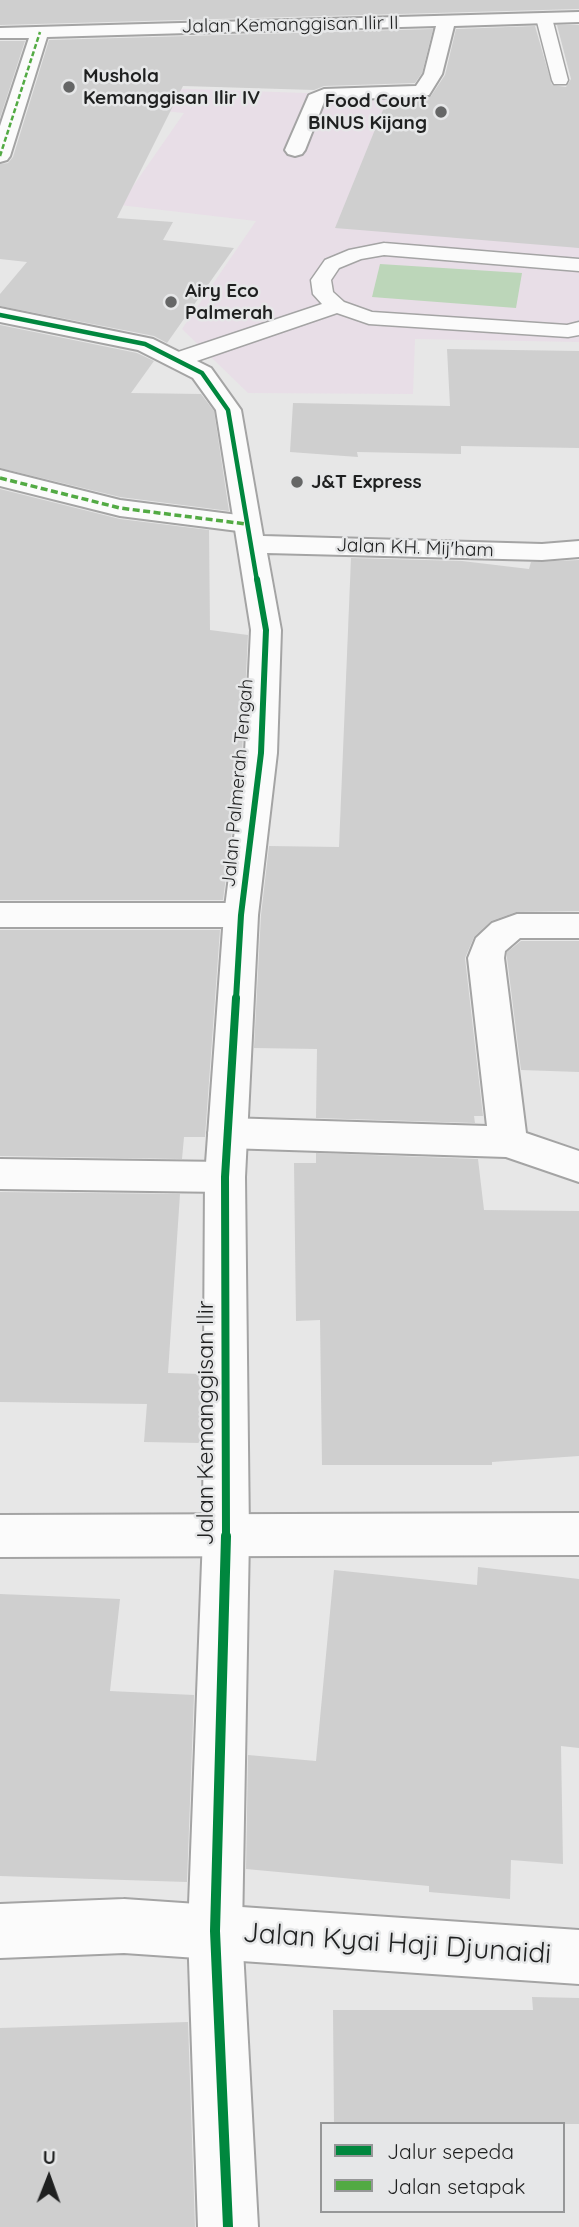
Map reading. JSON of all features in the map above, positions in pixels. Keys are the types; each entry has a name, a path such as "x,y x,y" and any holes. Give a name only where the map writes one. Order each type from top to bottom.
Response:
{"street":[{"name":"Jalan Kemanggisan Ilir II","path":"0,33 579,17"},
{"path":"295,150 316,99 324,95 422,91 433,74 446,21"},
{"path":"0,156 40,32"},
{"name":"Jalan Palmerah Tengah","path":"0,315 145,344 202,373 228,410 266,630 261,753 241,915"},
{"name":"Jalan KH. Mij'ham","path":"0,478 120,508 249,534 542,552 579,549"},
{"path":"0,915 241,915"},
{"name":"Jalan Kemanggisan Ilir","path":"228,2227 215,1931 226,1536 225,1177 241,915"},
{"path":"509,1142 486,958 488,947 504,931 517,926 579,926"},
{"path":"227,1133 509,1142 579,1167"},
{"path":"0,1174 225,1177"},
{"path":"0,1536 579,1534"},
{"name":"Jalan Kyai Haji Djunaidi","path":"0,1931 124,1926 579,1957"}],"lane":[{"path":"544,18 559,80"},
{"path":"579,265 384,249 356,254 332,264 321,280 323,294 337,306 369,318 568,331 579,328"},
{"path":"177,360 337,306"}],"shaded area":[{"path":"132,87 449,98 579,107 579,342 415,339 413,394 248,393 182,329 256,221 120,205 184,113 123,107"}],"green space":[{"path":"380,264 522,273 516,308 372,297"}],"building":[{"path":"0,0 579,0 579,9 0,25"},
{"path":"557,25 579,25 579,248 335,228 387,100 431,96 445,75 456,29 535,26 552,85 566,87 571,79"},
{"path":"433,29 422,73 415,83 324,86 314,90 183,86 117,218 173,222 163,240 234,248 167,343 154,336 0,306 0,294 27,262 0,259 0,164 8,163 13,157 49,40"},
{"path":"0,41 25,41 0,118"},
{"path":"0,325 137,353 154,361 131,393 201,394 214,411 229,511 120,497 0,468"},
{"path":"447,349 579,351 579,448 461,446 461,454 357,452 358,457 290,452 293,403 450,406"},
{"path":"0,489 120,519 209,530 210,630 248,635 242,753 223,900 0,900"},
{"path":"351,558 462,561 529,569 531,562 579,560 579,911 516,912 491,921 474,937 465,958 483,1116 474,1116 475,1123 316,1118 317,1049 254,1048 261,915 269,846 339,847"},
{"path":"0,930 220,930 205,1137 184,1137 182,1159 0,1156"},
{"path":"521,941 579,941 579,1072 521,1070 507,952"},
{"path":"316,1153 478,1159 484,1210 579,1211 579,1456 492,1462 492,1465 322,1465 320,1320 296,1321 294,1163 316,1163"},
{"path":"0,1192 180,1194 168,1373 201,1374 201,1443 144,1442 147,1404 0,1402"},
{"path":"478,1567 579,1579 579,1748 561,1746 563,1864 511,1860 510,1899 429,1892 429,1886 246,1869 248,1755 316,1761 334,1570 477,1585"},
{"path":"0,1594 120,1599 110,1691 194,1695 187,1882 0,1876"},
{"path":"532,1997 579,1998 579,2124 334,2122 333,2010 533,2010"},
{"path":"188,2022 195,2227 0,2227 0,2028"}],"marked path":[{"path":"0,156 40,32"},
{"path":"0,478 120,508 246,524"}],"cycle path":[{"path":"0,315 145,344 202,373 228,410 266,630 261,753 241,915 225,1177 226,1536 215,1931 228,2227"}],"place":[{"name":"Mushola Kemanggisan Ilir IV","path":"69,87"},
{"name":"Food Court BINUS Kijang","path":"441,112"},
{"name":"Airy Eco Palmerah","path":"171,302"},
{"name":"J&T Express","path":"297,482"}]}
